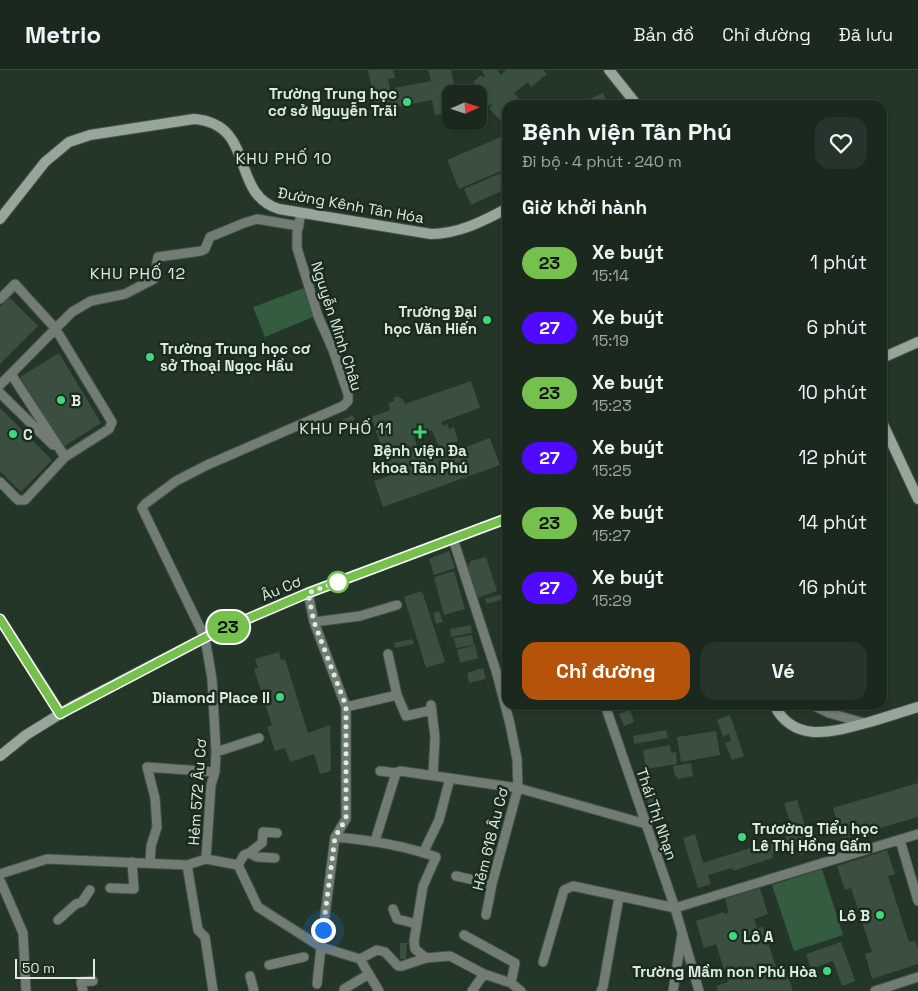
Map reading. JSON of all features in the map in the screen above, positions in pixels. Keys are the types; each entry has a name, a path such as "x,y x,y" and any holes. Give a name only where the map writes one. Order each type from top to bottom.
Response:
{"street":[{"path":"608,70 633,100"},
{"name":"Đường Kênh Tân Hóa","path":"0,219 45,162 69,142 90,135 194,119 211,122 232,138 253,190 262,202 273,207 420,234 453,232 502,211"},
{"name":"Nguyễn Minh Châu","path":"205,638 142,508 176,480 206,465 343,406 348,401 348,394 318,316 297,248 301,213"},
{"path":"0,385 72,312 86,303 118,296 154,279 158,257 201,251 205,249 210,237 253,220 265,219 299,226"},
{"path":"0,299 15,284 55,328 112,422 109,429 65,457 25,500 18,500 0,482"},
{"path":"887,356 918,342"},
{"path":"11,374 65,457"},
{"path":"0,393 65,457"},
{"path":"887,433 918,499"},
{"name":"Âu Cơ","path":"0,756 26,735 60,714 205,638 308,593 502,520"},
{"name":"Hẻm 618 Âu Cơ","path":"453,539 502,693"},
{"path":"308,593 314,622 346,706 346,819 335,837 317,984"},
{"path":"314,622 360,616 397,605"},
{"path":"0,619 60,714"},
{"name":"Hẻm 572 Âu Cơ","path":"205,638 212,679 216,752 211,785 206,859 187,864 198,930 205,937 213,991"},
{"path":"388,654 397,695 406,716 432,708 435,737 433,776"},
{"path":"346,706 397,695"},
{"path":"778,710 785,720 797,728 810,732 832,732 918,707"},
{"name":"Hẻm 618 Âu Cơ","path":"486,915 492,884 518,788 517,759 506,710"},
{"name":"Thái Thị Nhạn","path":"608,710 675,908 699,991"},
{"path":"823,710 864,723"},
{"path":"216,752 259,738"},
{"path":"150,863 151,846 157,826 155,798 147,767 214,772"},
{"path":"380,771 396,773 400,771 518,788 646,824"},
{"path":"375,840 396,773"},
{"path":"423,853 439,820 450,778"},
{"path":"238,865 244,855 250,853 262,843 263,832 277,833"},
{"path":"543,962 564,890 573,886 675,908 918,834"},
{"path":"335,837 375,840 436,858 423,886 414,941 415,948 426,958"},
{"path":"900,840 918,901"},
{"path":"250,853 257,857 276,858"},
{"path":"0,874 46,859 187,864"},
{"path":"206,859 238,865"},
{"path":"110,888 134,889 132,862"},
{"path":"238,865 258,907 321,947 360,959 379,991"},
{"path":"456,876 492,884"},
{"path":"0,880 23,934 26,991"},
{"path":"58,920 76,904 82,902 90,890"},
{"path":"601,991 604,987 619,897"},
{"path":"393,909 397,919 416,924"},
{"name":"Thái Thị Nhạn","path":"673,991 682,931"},
{"path":"464,935 515,962 511,982"},
{"path":"360,959 377,950 385,952 398,966 405,966 426,958 450,956 484,974 511,982 521,991"},
{"path":"269,965 304,957"},
{"path":"344,989 369,974"},
{"path":"472,991 484,974"},
{"path":"250,976 254,991"},
{"path":"875,991 918,978"},
{"path":"83,991 81,982 93,981"}],"green space":[{"path":"304,288 313,317 265,337 253,307"},
{"path":"822,869 843,935 794,951 772,885"}],"building":[{"path":"368,70 393,70 395,78 388,79 390,89 431,81 428,70 451,70 454,85 442,85 442,114 435,115 432,100 393,108 391,102 375,105"},
{"path":"481,70 497,70 501,75 506,70 543,70 547,74 531,87 528,82 514,93 520,100 502,100 502,123 489,108 492,103 488,106 488,85 475,85 473,82 481,75 485,76"},
{"path":"603,93 606,100 587,100"},
{"path":"502,137 502,171 459,189 447,160"},
{"path":"502,173 502,191 471,205 464,189"},
{"path":"9,297 38,326 0,364 0,307"},
{"name":"B","path":"59,353 101,423 63,447 20,377"},
{"path":"471,381 480,408 441,422 443,426 447,424 449,429 454,427 458,441 453,443 454,446 450,448 452,452 490,438 500,465 383,507 374,481 391,475 371,417 390,410 388,403 394,401 393,398 399,396 405,404","holes":["432,430 440,450 421,457 414,437"]},
{"name":"C","path":"0,408 52,460 21,492 0,471"},
{"path":"353,415 355,420 343,424 342,420"},
{"path":"449,551 455,568 434,575 429,559"},
{"path":"486,557 497,591 477,598 467,567 471,561"},
{"path":"454,571 465,609 444,615 434,577"},
{"path":"422,591 445,662 426,668 404,597"},
{"path":"502,594 502,599 487,604 485,599"},
{"path":"439,611 443,622 436,624 433,613"},
{"path":"471,625 472,633 451,637 450,629"},
{"path":"472,635 474,645 456,648 454,638"},
{"path":"412,639 414,644 395,648 394,643"},
{"path":"475,645 478,658 460,663 457,650"},
{"name":"Diamond Place II","path":"279,652 281,660 285,659 308,733 330,725 331,771 320,774 314,754 290,762 285,748 275,751 267,727 272,725 254,669 258,668 255,659"},
{"path":"483,668 486,679 469,683 467,673"},
{"path":"630,710 634,722 624,726 619,714"},
{"path":"730,715 744,756 732,760 725,743 731,741 729,734 723,737 717,720"},
{"path":"666,730 668,738 634,744 633,736"},
{"path":"716,731 720,755 681,762 677,737"},
{"path":"670,745 671,753 676,752 677,764 646,769 643,750"},
{"path":"691,763 693,776 677,779 673,766"},
{"path":"918,783 918,817 842,839 833,808"},
{"path":"655,794 662,815 653,818 646,797"},
{"path":"797,800 813,851 800,855 797,846 772,854 773,858 733,871 732,868 708,875 711,884 698,888 683,838 695,834 703,863 794,834 784,803"},
{"name":"Lô B","path":"887,850 895,874 888,876 909,942 915,941 918,950 918,964 872,979 865,954 872,952 851,888 845,890 837,866"},
{"name":"Lô A","path":"760,888 768,914 754,919 757,928 763,927 776,967 771,969 774,980 788,976 793,991 718,991 716,986 728,982 716,944 704,948 696,921 724,912 724,914 729,913 725,899"},
{"path":"841,942 855,981 842,986 833,961 811,969 806,954"},
{"path":"400,943 407,943 406,959 400,959"}],"bus line":[{"name":"23","path":"0,619 60,714 212,634 308,593 502,520"}],"place":[{"name":"Trường Trung học cơ sở Nguyễn Trãi","path":"407,102"},
{"name":"Trường Đại học Văn Hiến","path":"487,320"},
{"name":"Trường Trung học cơ sở Thoại Ngọc Hầu","path":"150,357"},
{"name":"B","path":"61,400"},
{"name":"Bệnh viện Đa khoa Tân Phú","path":"420,432"},
{"name":"C","path":"13,434"},
{"name":"Diamond Place II","path":"280,697"},
{"name":"Trươờng Tiểu học Lê Thị Hồng Gấm","path":"742,837"},
{"name":"Lô B","path":"880,915"},
{"name":"Lô A","path":"733,936"},
{"name":"Trường Mầm non Phú Hòa","path":"827,971"}],"district":[{"name":"KHU PHỐ 10","path":"284,158"},
{"name":"KHU PHỐ 12","path":"138,273"},
{"name":"KHU PHỐ 11","path":"346,428"}],"route":[{"path":"323,930 335,837 346,819 346,706 314,622 308,593 344,579 338,582"}]}
